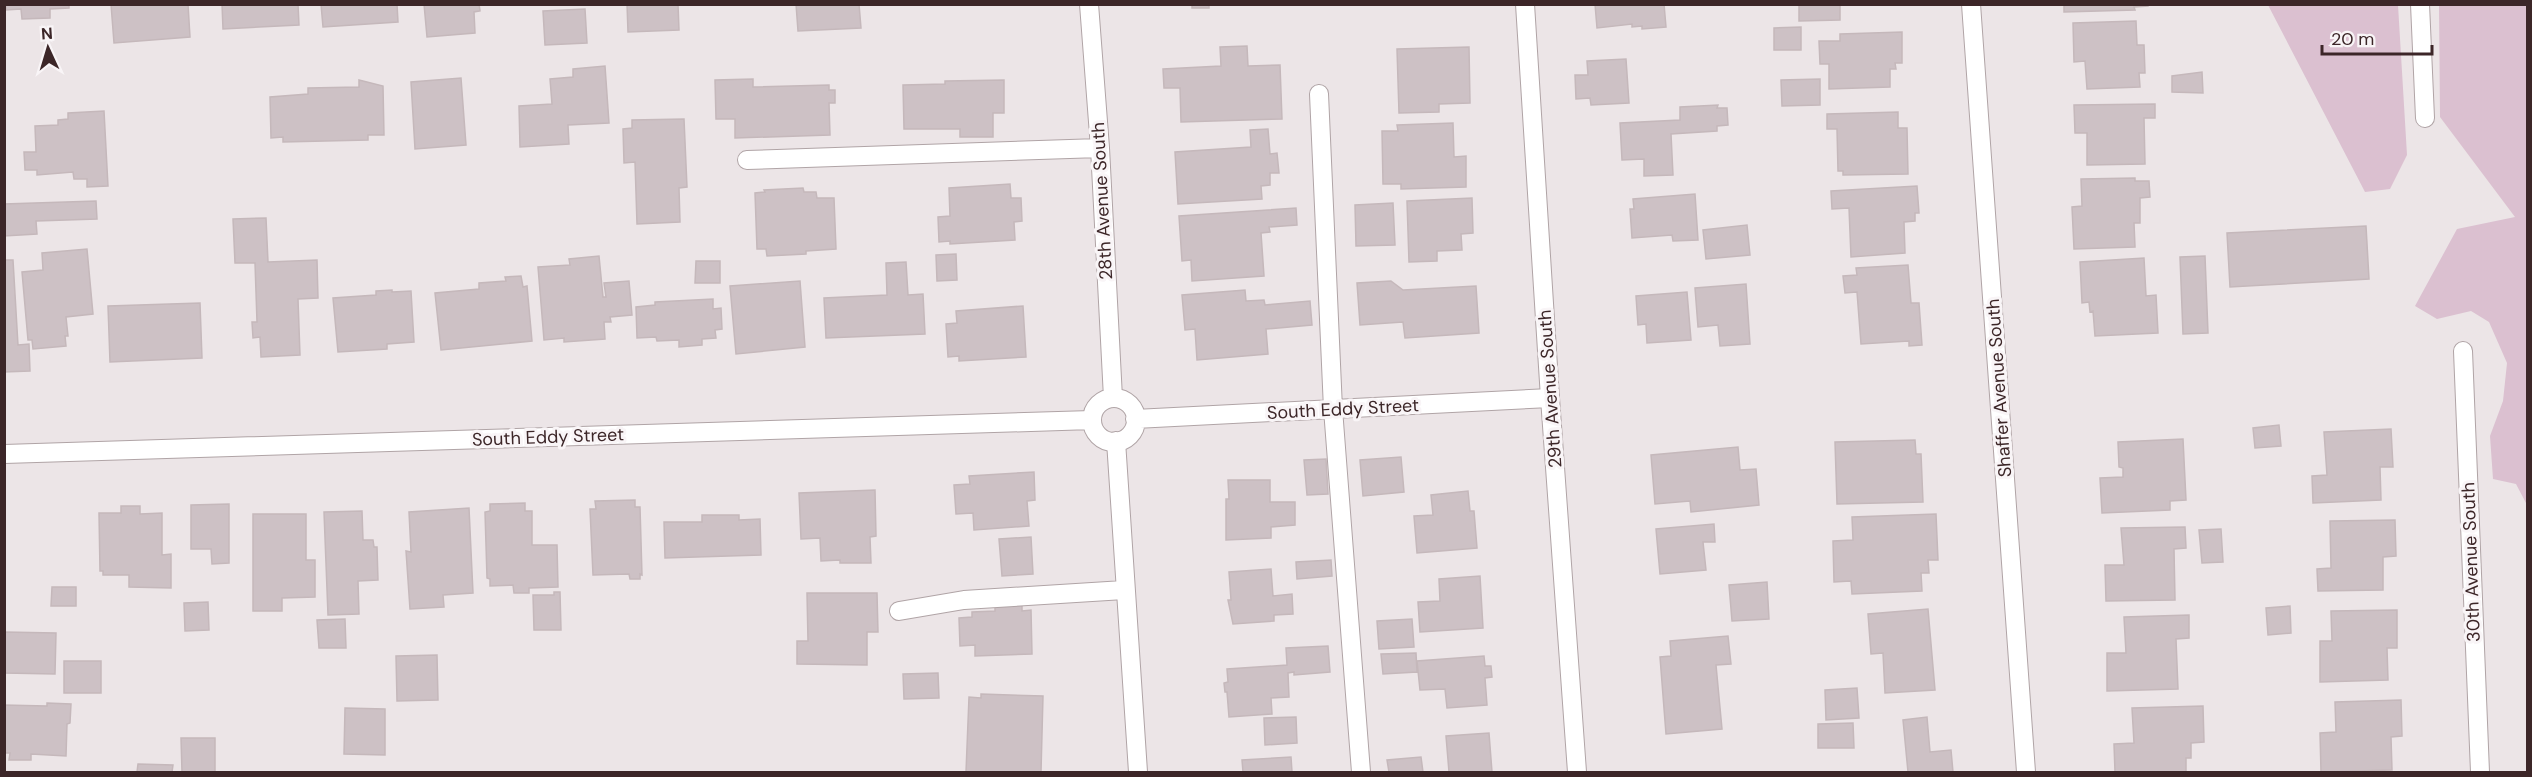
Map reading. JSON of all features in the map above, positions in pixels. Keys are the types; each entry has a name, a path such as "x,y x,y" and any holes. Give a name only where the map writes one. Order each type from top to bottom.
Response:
{"street":[{"name":"28th Avenue South","path":"1089,4 1100,148 1113,398"},
{"name":"29th Avenue South","path":"1525,4 1577,772"},
{"name":"Shaffer Avenue South","path":"1971,4 2026,772"},
{"path":"2420,4 2425,118"},
{"path":"1318,94 1333,409 1361,772"},
{"path":"747,160 1100,148"},
{"name":"30th Avenue South","path":"2463,351 2480,772"},
{"path":"1113,398 1127,402 1132,408 1135,419 1133,429 1128,435 1116,441 1103,439 1098,434 1092,420 1099,404 1113,398"},
{"name":"South Eddy Street","path":"1135,419 1550,399"},
{"name":"South Eddy Street","path":"4,454 1092,420"},
{"path":"1116,441 1137,772"},
{"path":"899,611 964,600 1124,590"}],"shaded area":[{"path":"2268,5 2398,5 2407,155 2390,189 2365,192"},
{"path":"2439,5 2527,5 2527,505 2516,484 2493,479 2490,436 2503,401 2507,363 2489,322 2471,311 2437,319 2415,306 2457,229 2515,217 2440,117"}],"building":[{"path":"6,4 69,4 69,8 50,9 50,18 22,19 21,9 6,10"},
{"path":"111,4 188,4 190,37 114,43"},
{"path":"222,4 298,4 299,25 223,29"},
{"path":"321,4 397,4 398,22 323,27"},
{"path":"424,4 479,4 480,11 474,12 475,33 427,37"},
{"path":"627,4 678,4 679,30 628,32"},
{"path":"796,4 859,4 861,28 798,31"},
{"path":"1192,4 1209,4 1209,8 1192,8"},
{"path":"1595,4 1664,4 1666,27 1642,29 1642,26 1632,27 1632,24 1597,28"},
{"path":"1799,4 1840,4 1840,20 1799,21"},
{"path":"2064,4 2148,4 2148,6 2134,7 2135,10 2064,12"},
{"path":"585,9 587,43 545,45 543,11"},
{"path":"2136,21 2137,45 2144,45 2145,73 2139,73 2140,87 2087,89 2085,61 2074,62 2073,23"},
{"path":"1801,27 1801,50 1774,50 1774,28"},
{"path":"1902,32 1902,63 1895,63 1896,69 1890,69 1890,87 1829,89 1829,64 1820,64 1819,41 1840,41 1840,34"},
{"path":"1247,46 1248,66 1280,65 1282,119 1181,122 1180,88 1164,88 1163,69 1221,66 1220,47"},
{"path":"1469,47 1470,103 1439,104 1439,112 1399,113 1397,49"},
{"path":"1626,59 1629,103 1591,105 1590,98 1576,99 1575,75 1588,75 1587,61"},
{"path":"605,66 609,123 568,125 569,144 520,147 519,106 552,104 550,79 573,77 573,69"},
{"path":"2202,72 2203,93 2172,92 2172,76"},
{"path":"461,78 466,145 415,149 411,82"},
{"path":"753,79 753,87 829,85 829,90 835,90 835,103 829,103 830,135 735,138 735,119 716,119 715,80"},
{"path":"1820,79 1820,105 1782,106 1781,80"},
{"path":"359,80 383,86 384,135 368,135 368,140 283,142 283,137 271,138 270,97 308,94 308,88 359,87"},
{"path":"1004,80 1004,113 993,113 993,137 960,137 960,129 904,129 903,85 945,84 945,81"},
{"path":"2155,104 2155,118 2144,118 2145,164 2087,165 2087,133 2075,133 2074,105"},
{"path":"1718,105 1717,108 1727,108 1728,125 1717,126 1717,131 1671,134 1673,175 1644,176 1644,159 1622,160 1620,123 1680,120 1680,107"},
{"path":"104,111 108,186 87,187 87,179 74,179 73,172 37,175 37,170 25,170 24,152 36,152 35,126 58,125 58,120 68,119 68,113"},
{"path":"1898,112 1898,128 1907,128 1908,174 1843,175 1843,171 1838,171 1837,129 1827,129 1827,114"},
{"path":"684,119 687,187 679,188 680,222 637,224 635,162 624,163 623,129 632,128 632,120"},
{"path":"1453,123 1454,157 1466,156 1466,187 1401,189 1401,184 1383,184 1382,131 1398,131 1397,125"},
{"path":"1268,129 1270,154 1277,153 1279,173 1270,173 1270,185 1261,186 1262,199 1178,204 1175,152 1251,147 1250,130"},
{"path":"2135,178 2135,181 2149,181 2150,197 2140,198 2140,223 2134,223 2135,247 2074,249 2072,207 2082,206 2081,179"},
{"path":"1010,184 1011,198 1021,198 1022,221 1014,222 1015,240 950,244 950,241 939,242 938,217 950,216 949,188"},
{"path":"1917,186 1919,213 1915,213 1915,221 1904,222 1905,253 1851,257 1849,208 1832,209 1831,191"},
{"path":"803,188 804,192 816,192 817,198 834,198 836,249 806,251 806,254 767,256 766,249 757,249 755,193 765,192 764,190"},
{"path":"1695,194 1698,240 1673,241 1672,235 1632,238 1630,209 1634,209 1633,199"},
{"path":"1472,198 1473,233 1461,234 1462,250 1437,251 1437,261 1409,262 1407,201"},
{"path":"96,201 97,219 36,221 37,234 4,236 4,204"},
{"path":"1393,203 1395,245 1356,246 1355,205"},
{"path":"1296,208 1297,225 1269,227 1270,232 1261,233 1264,276 1192,281 1191,260 1182,261 1179,216"},
{"path":"266,218 268,262 317,260 318,298 298,299 300,355 261,357 260,337 253,338 252,322 257,322 255,263 235,263 233,219"},
{"path":"1747,225 1750,255 1706,259 1703,230"},
{"path":"2366,226 2369,279 2230,287 2227,233"},
{"path":"87,249 93,314 66,317 68,336 65,336 66,346 33,349 32,340 28,340 22,272 43,270 42,253"},
{"path":"956,254 957,280 937,281 936,255"},
{"path":"599,256 603,297 606,297 604,283 629,281 632,315 610,317 611,322 604,322 605,339 564,342 564,338 544,340 538,267 570,265 569,259"},
{"path":"2205,256 2208,333 2183,334 2180,257"},
{"path":"2144,258 2146,296 2156,295 2158,333 2095,336 2093,311 2090,312 2089,302 2082,303 2080,262"},
{"path":"4,260 13,260 18,345 29,344 30,371 4,372"},
{"path":"696,261 720,261 720,283 695,283"},
{"path":"906,262 908,295 923,294 925,334 826,338 824,298 887,295 886,263"},
{"path":"1908,265 1911,303 1919,303 1922,345 1909,346 1909,341 1861,344 1857,292 1845,293 1843,276 1857,275 1856,268"},
{"path":"521,276 523,287 527,286 532,341 441,350 435,293 479,289 479,283 506,281 505,277"},
{"path":"800,281 805,347 736,354 730,286"},
{"path":"1391,281 1403,290 1476,286 1479,333 1405,338 1403,322 1360,325 1357,283"},
{"path":"1746,284 1750,344 1720,346 1718,325 1698,327 1695,288"},
{"path":"392,290 392,292 411,291 414,342 387,344 387,349 338,352 333,298 376,295 376,291"},
{"path":"1245,290 1246,301 1264,300 1265,305 1310,301 1312,325 1266,329 1268,354 1197,360 1195,329 1185,330 1182,295"},
{"path":"1687,292 1691,340 1647,343 1646,324 1638,325 1636,296"},
{"path":"713,299 713,309 721,308 722,329 715,330 716,338 702,339 702,345 679,347 679,340 657,341 656,337 637,338 636,307 655,305 655,302"},
{"path":"200,303 202,358 110,362 108,306"},
{"path":"1023,306 1026,357 959,361 959,356 948,357 946,324 957,323 956,311"},
{"path":"2279,425 2281,446 2255,448 2253,428"},
{"path":"2391,429 2393,467 2380,467 2381,500 2313,503 2312,476 2327,475 2324,432"},
{"path":"2183,439 2186,500 2170,501 2170,510 2102,513 2100,478 2123,477 2123,468 2119,467 2118,442"},
{"path":"1915,440 1916,454 1921,454 1923,502 1837,504 1835,442"},
{"path":"1738,447 1740,470 1756,469 1759,505 1691,512 1690,501 1655,504 1651,455"},
{"path":"1401,457 1404,492 1363,496 1360,460"},
{"path":"1326,459 1328,494 1307,495 1304,460"},
{"path":"1034,472 1035,500 1027,501 1029,526 974,530 973,513 956,514 954,485 970,484 969,476"},
{"path":"1228,480 1270,480 1270,502 1295,502 1295,525 1271,527 1271,538 1226,540"},
{"path":"875,490 876,536 870,537 871,563 821,561 820,538 801,539 799,493"},
{"path":"1468,491 1470,511 1474,511 1477,548 1417,553 1414,516 1433,515 1431,495"},
{"path":"635,500 635,507 640,507 642,575 640,574 640,579 630,579 629,574 593,575 590,509 596,509 595,501"},
{"path":"525,503 525,511 532,511 532,545 557,545 558,587 529,588 529,593 514,593 513,585 490,586 490,579 487,578 485,512 490,511 490,504"},
{"path":"229,504 229,563 212,564 211,549 191,549 191,505"},
{"path":"121,506 140,506 140,514 162,513 162,555 171,554 171,588 129,587 129,575 103,575 103,571 100,571 99,513 121,513"},
{"path":"469,508 473,593 443,595 444,607 410,609 406,551 411,552 409,512"},
{"path":"362,511 363,540 373,540 374,547 377,547 378,580 358,581 359,614 328,615 324,512"},
{"path":"253,514 306,514 306,560 315,560 315,597 282,598 282,611 253,611"},
{"path":"1936,514 1938,560 1928,560 1929,573 1921,573 1922,591 1852,594 1851,581 1834,582 1833,541 1853,540 1852,517"},
{"path":"702,515 739,515 739,520 760,519 761,555 665,558 664,522 702,522"},
{"path":"2395,520 2396,556 2383,557 2383,590 2318,591 2317,569 2331,568 2330,521"},
{"path":"1714,524 1715,542 1703,542 1706,570 1660,574 1656,529"},
{"path":"2185,527 2186,548 2174,549 2175,600 2106,601 2105,565 2124,565 2121,528"},
{"path":"2221,529 2223,562 2202,563 2199,530"},
{"path":"1031,537 1033,574 1002,576 999,539"},
{"path":"1331,560 1332,576 1297,579 1296,562"},
{"path":"1271,569 1273,596 1292,594 1293,614 1274,615 1274,621 1233,624 1228,600 1231,600 1229,572"},
{"path":"1480,576 1483,628 1420,632 1418,602 1440,601 1439,579"},
{"path":"1767,582 1769,619 1732,621 1729,585"},
{"path":"52,587 76,587 76,606 51,606"},
{"path":"554,592 560,592 561,630 534,630 533,595 554,595"},
{"path":"807,593 877,593 878,632 867,632 867,665 797,664 797,641 808,641"},
{"path":"208,602 209,630 185,631 184,603"},
{"path":"1022,603 1022,611 1031,610 1032,654 975,656 975,645 960,646 959,618 972,617 972,612 995,611 995,605"},
{"path":"2290,606 2291,633 2268,635 2266,608"},
{"path":"1928,609 1935,690 1885,693 1883,653 1871,654 1868,614"},
{"path":"2397,610 2397,648 2387,648 2388,680 2320,682 2320,641 2332,641 2331,611"},
{"path":"2189,615 2189,638 2176,639 2178,689 2107,691 2107,653 2126,653 2124,617"},
{"path":"345,619 346,648 319,648 317,620"},
{"path":"1412,619 1414,647 1379,649 1377,621"},
{"path":"4,632 56,633 55,674 4,673"},
{"path":"1728,636 1731,664 1716,665 1722,729 1666,734 1660,657 1671,656 1670,641"},
{"path":"1328,646 1330,672 1294,675 1294,672 1288,673 1289,697 1271,698 1272,714 1229,717 1224,683 1228,682 1227,669 1287,665 1286,648"},
{"path":"1416,653 1417,672 1383,674 1381,654"},
{"path":"437,655 438,700 397,701 396,656"},
{"path":"1484,656 1485,666 1491,666 1492,677 1485,678 1487,705 1447,708 1445,689 1420,690 1417,661"},
{"path":"64,661 101,661 101,693 64,693"},
{"path":"938,673 939,698 904,699 903,674"},
{"path":"1857,688 1859,718 1826,720 1825,690"},
{"path":"981,694 1043,696 1041,772 966,772 969,697 981,698"},
{"path":"2401,700 2402,736 2391,737 2392,770 2321,772 2320,733 2336,732 2335,702"},
{"path":"47,703 71,704 70,723 67,724 66,756 31,754 31,760 9,760 10,753 4,753 4,705 47,706"},
{"path":"2203,706 2204,742 2191,743 2191,758 2186,758 2186,772 2115,772 2114,744 2134,743 2132,708"},
{"path":"345,708 385,709 385,755 344,754"},
{"path":"1296,717 1297,743 1265,745 1264,718"},
{"path":"1927,717 1930,752 1951,750 1953,772 1908,772 1903,720"},
{"path":"1853,723 1854,748 1818,748 1818,724"},
{"path":"1489,733 1492,772 1449,772 1446,736"},
{"path":"181,738 215,738 215,772 182,772"},
{"path":"1291,757 1292,772 1243,772 1242,760"},
{"path":"1421,757 1423,772 1389,772 1387,760"},
{"path":"138,764 173,765 172,772 137,772"}]}
